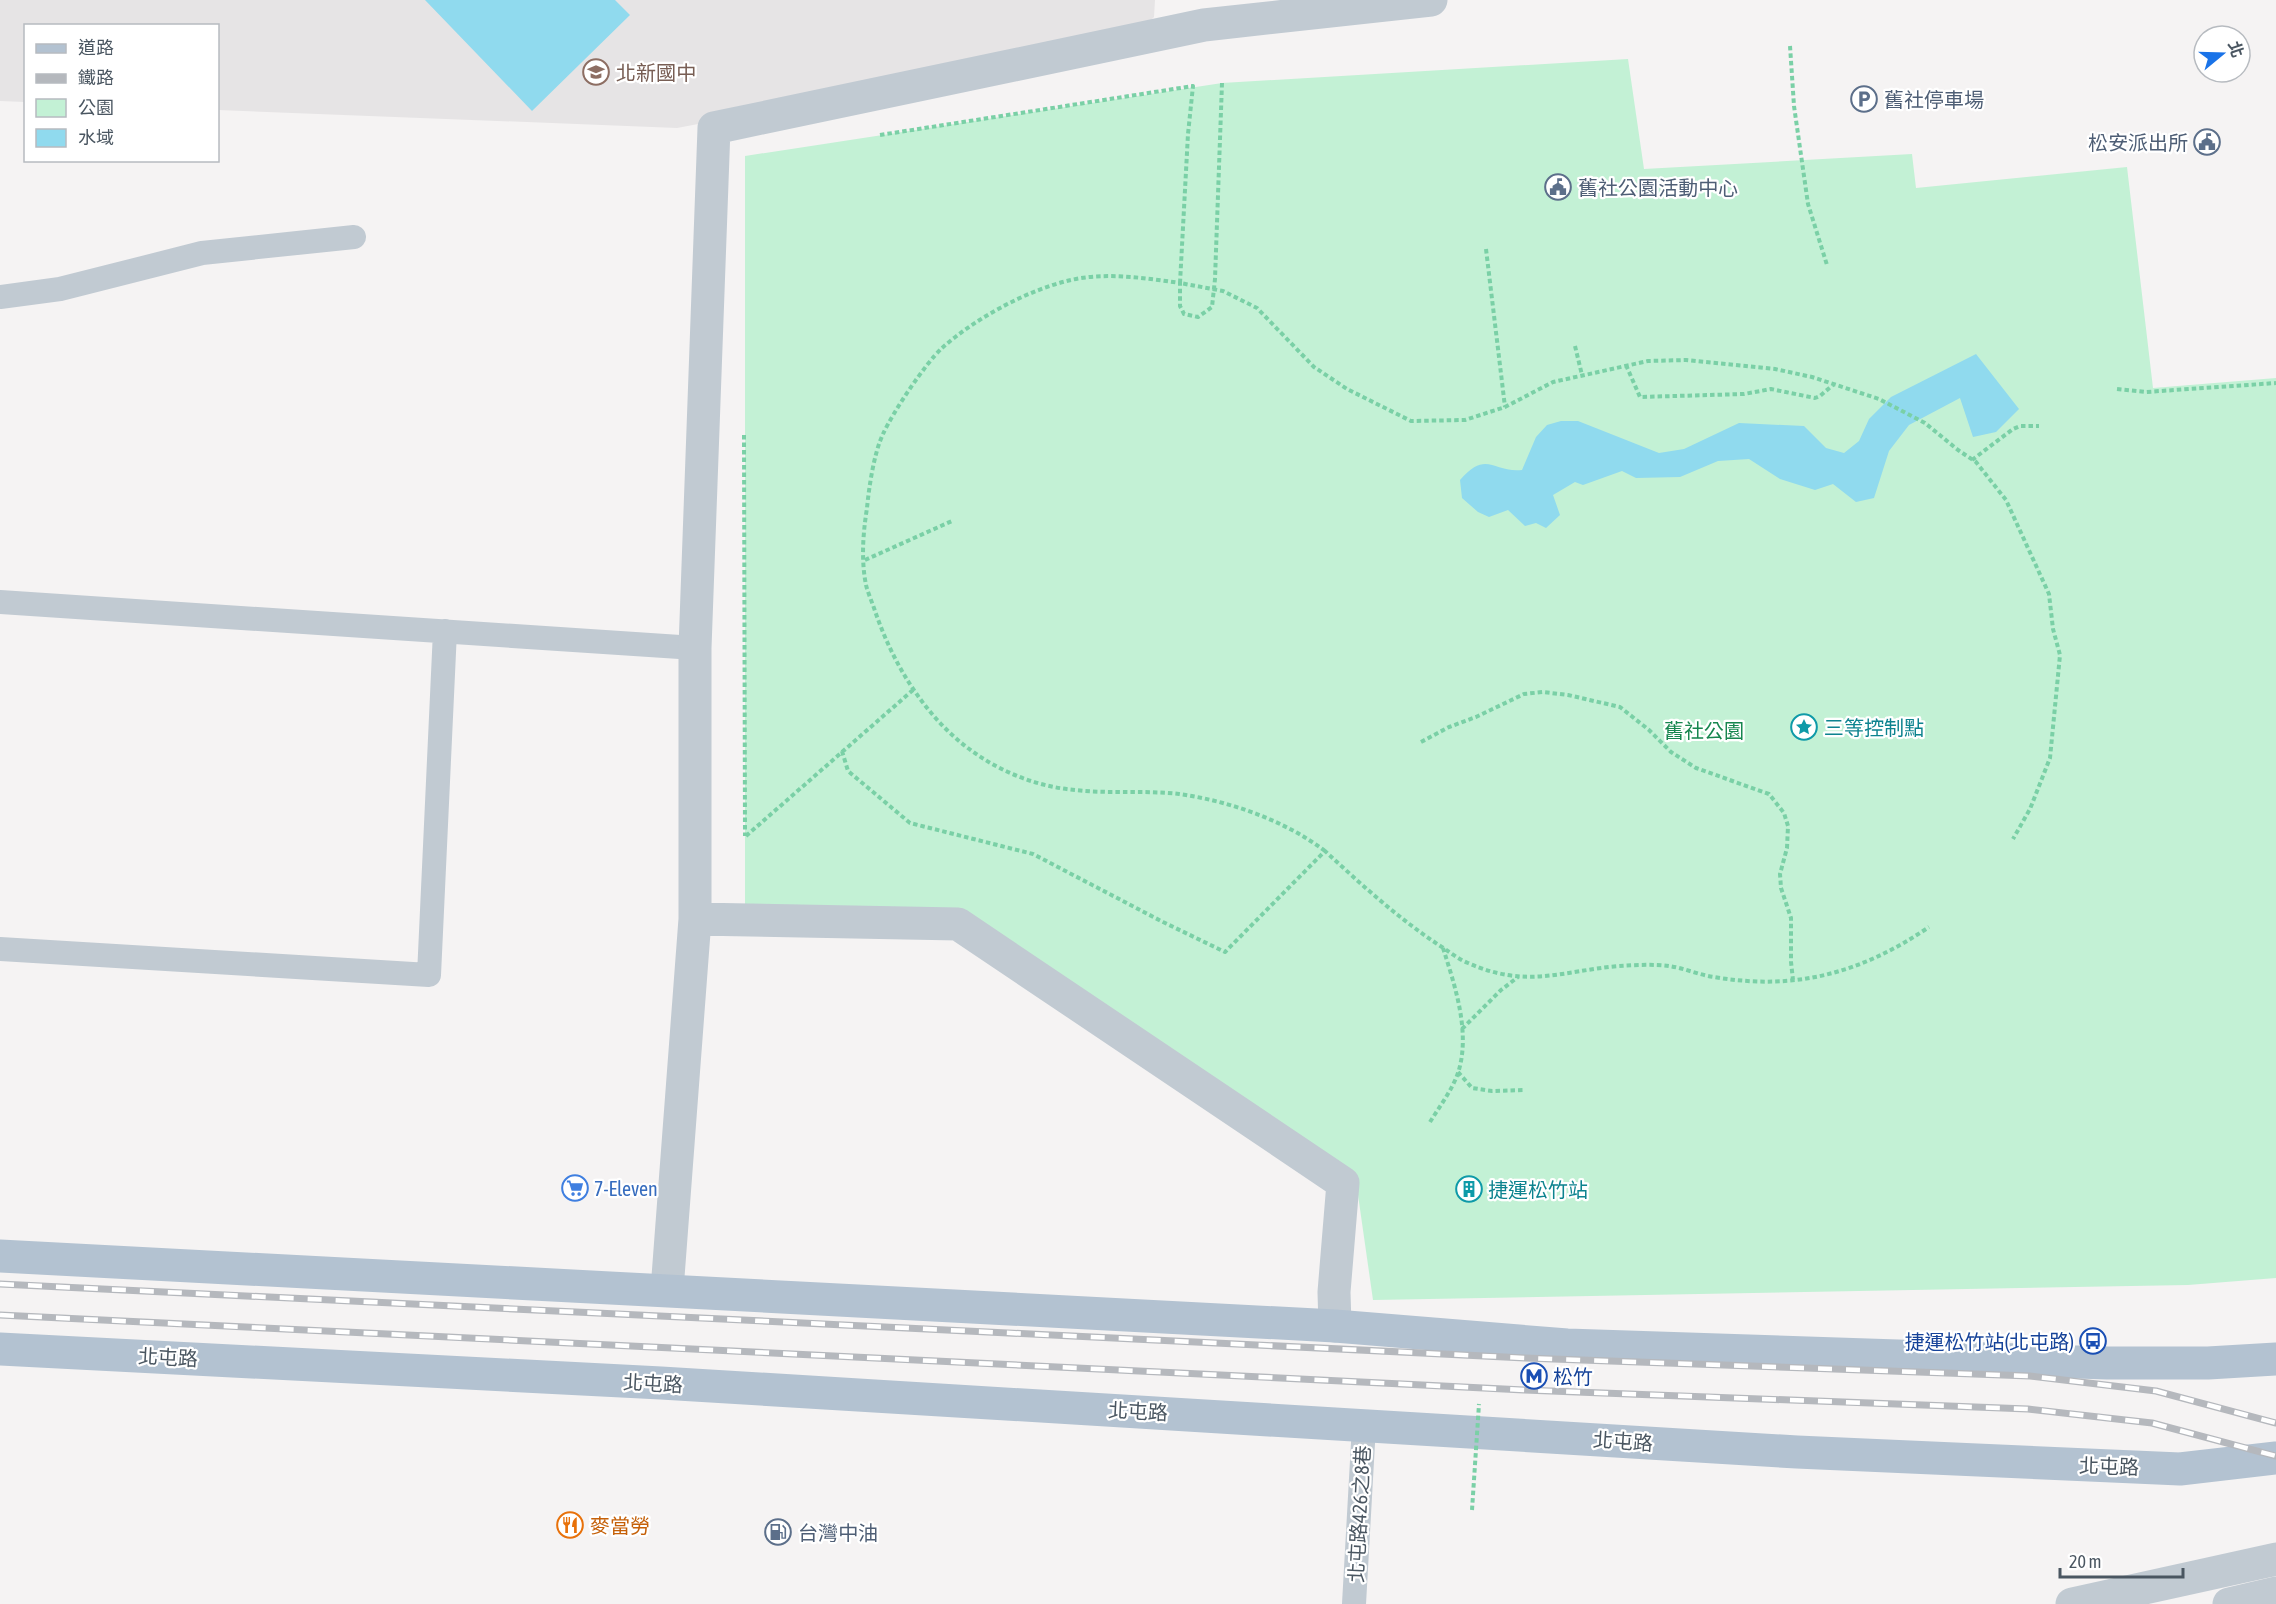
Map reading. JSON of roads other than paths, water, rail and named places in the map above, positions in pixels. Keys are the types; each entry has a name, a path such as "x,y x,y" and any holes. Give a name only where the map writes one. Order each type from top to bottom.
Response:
{"main road":[{"path":"0,1256 1335,1326 1579,1346 2107,1363 2208,1363 2276,1359"},
{"name":"北屯路","path":"0,1349 649,1382 1797,1452 2180,1469 2276,1458"}],"street":[{"path":"667,1290 694,919 695,648 714,128 1205,13 1431,0"},
{"path":"694,919 958,924 1342,1183 1334,1292 1335,1326"},
{"path":"2072,1604 2276,1559"},
{"path":"2229,1604 2276,1593"}],"lane":[{"path":"0,297 60,289 202,254 354,237"},
{"path":"0,602 695,648"},
{"path":"0,949 429,975 445,631"},
{"name":"北屯路426之8巷","path":"1354,1604 1364,1425"}],"water":[{"path":"425,0 615,0 630,15 532,111"},
{"path":"1976,354 2019,409 1996,432 1973,437 1960,398 1909,425 1889,451 1874,498 1856,502 1833,484 1815,490 1780,479 1749,459 1718,461 1680,477 1636,478 1622,471 1583,485 1575,482 1553,495 1560,515 1546,528 1536,523 1525,526 1508,510 1489,517 1478,512 1462,498 1460,480 1469,471 1484,464 1522,470 1536,437 1547,425 1561,421 1578,421 1659,453 1684,449 1739,423 1804,426 1826,448 1844,453 1859,441 1869,419 1891,397"}],"railway":[{"path":"0,1284 1525,1358 2030,1376 2156,1391 2276,1423"},
{"path":"0,1315 1524,1390 2028,1409 2152,1423 2276,1456"}],"place":[{"name":"北新國中","path":"596,72"},
{"name":"舊社停車場","path":"1864,99"},
{"name":"松安派出所","path":"2207,142"},
{"name":"舊社公園活動中心","path":"1558,187"},
{"name":"三等控制點","path":"1804,727"},
{"name":"7-Eleven","path":"575,1188"},
{"name":"捷運松竹站","path":"1469,1189"},
{"name":"捷運松竹站(北屯路)","path":"2093,1341"},
{"name":"松竹","path":"1534,1376"},
{"name":"麥當勞","path":"570,1525"},
{"name":"台灣中油","path":"778,1532"}],"park label":[{"name":"舊社公園","path":"1704,730"}]}
